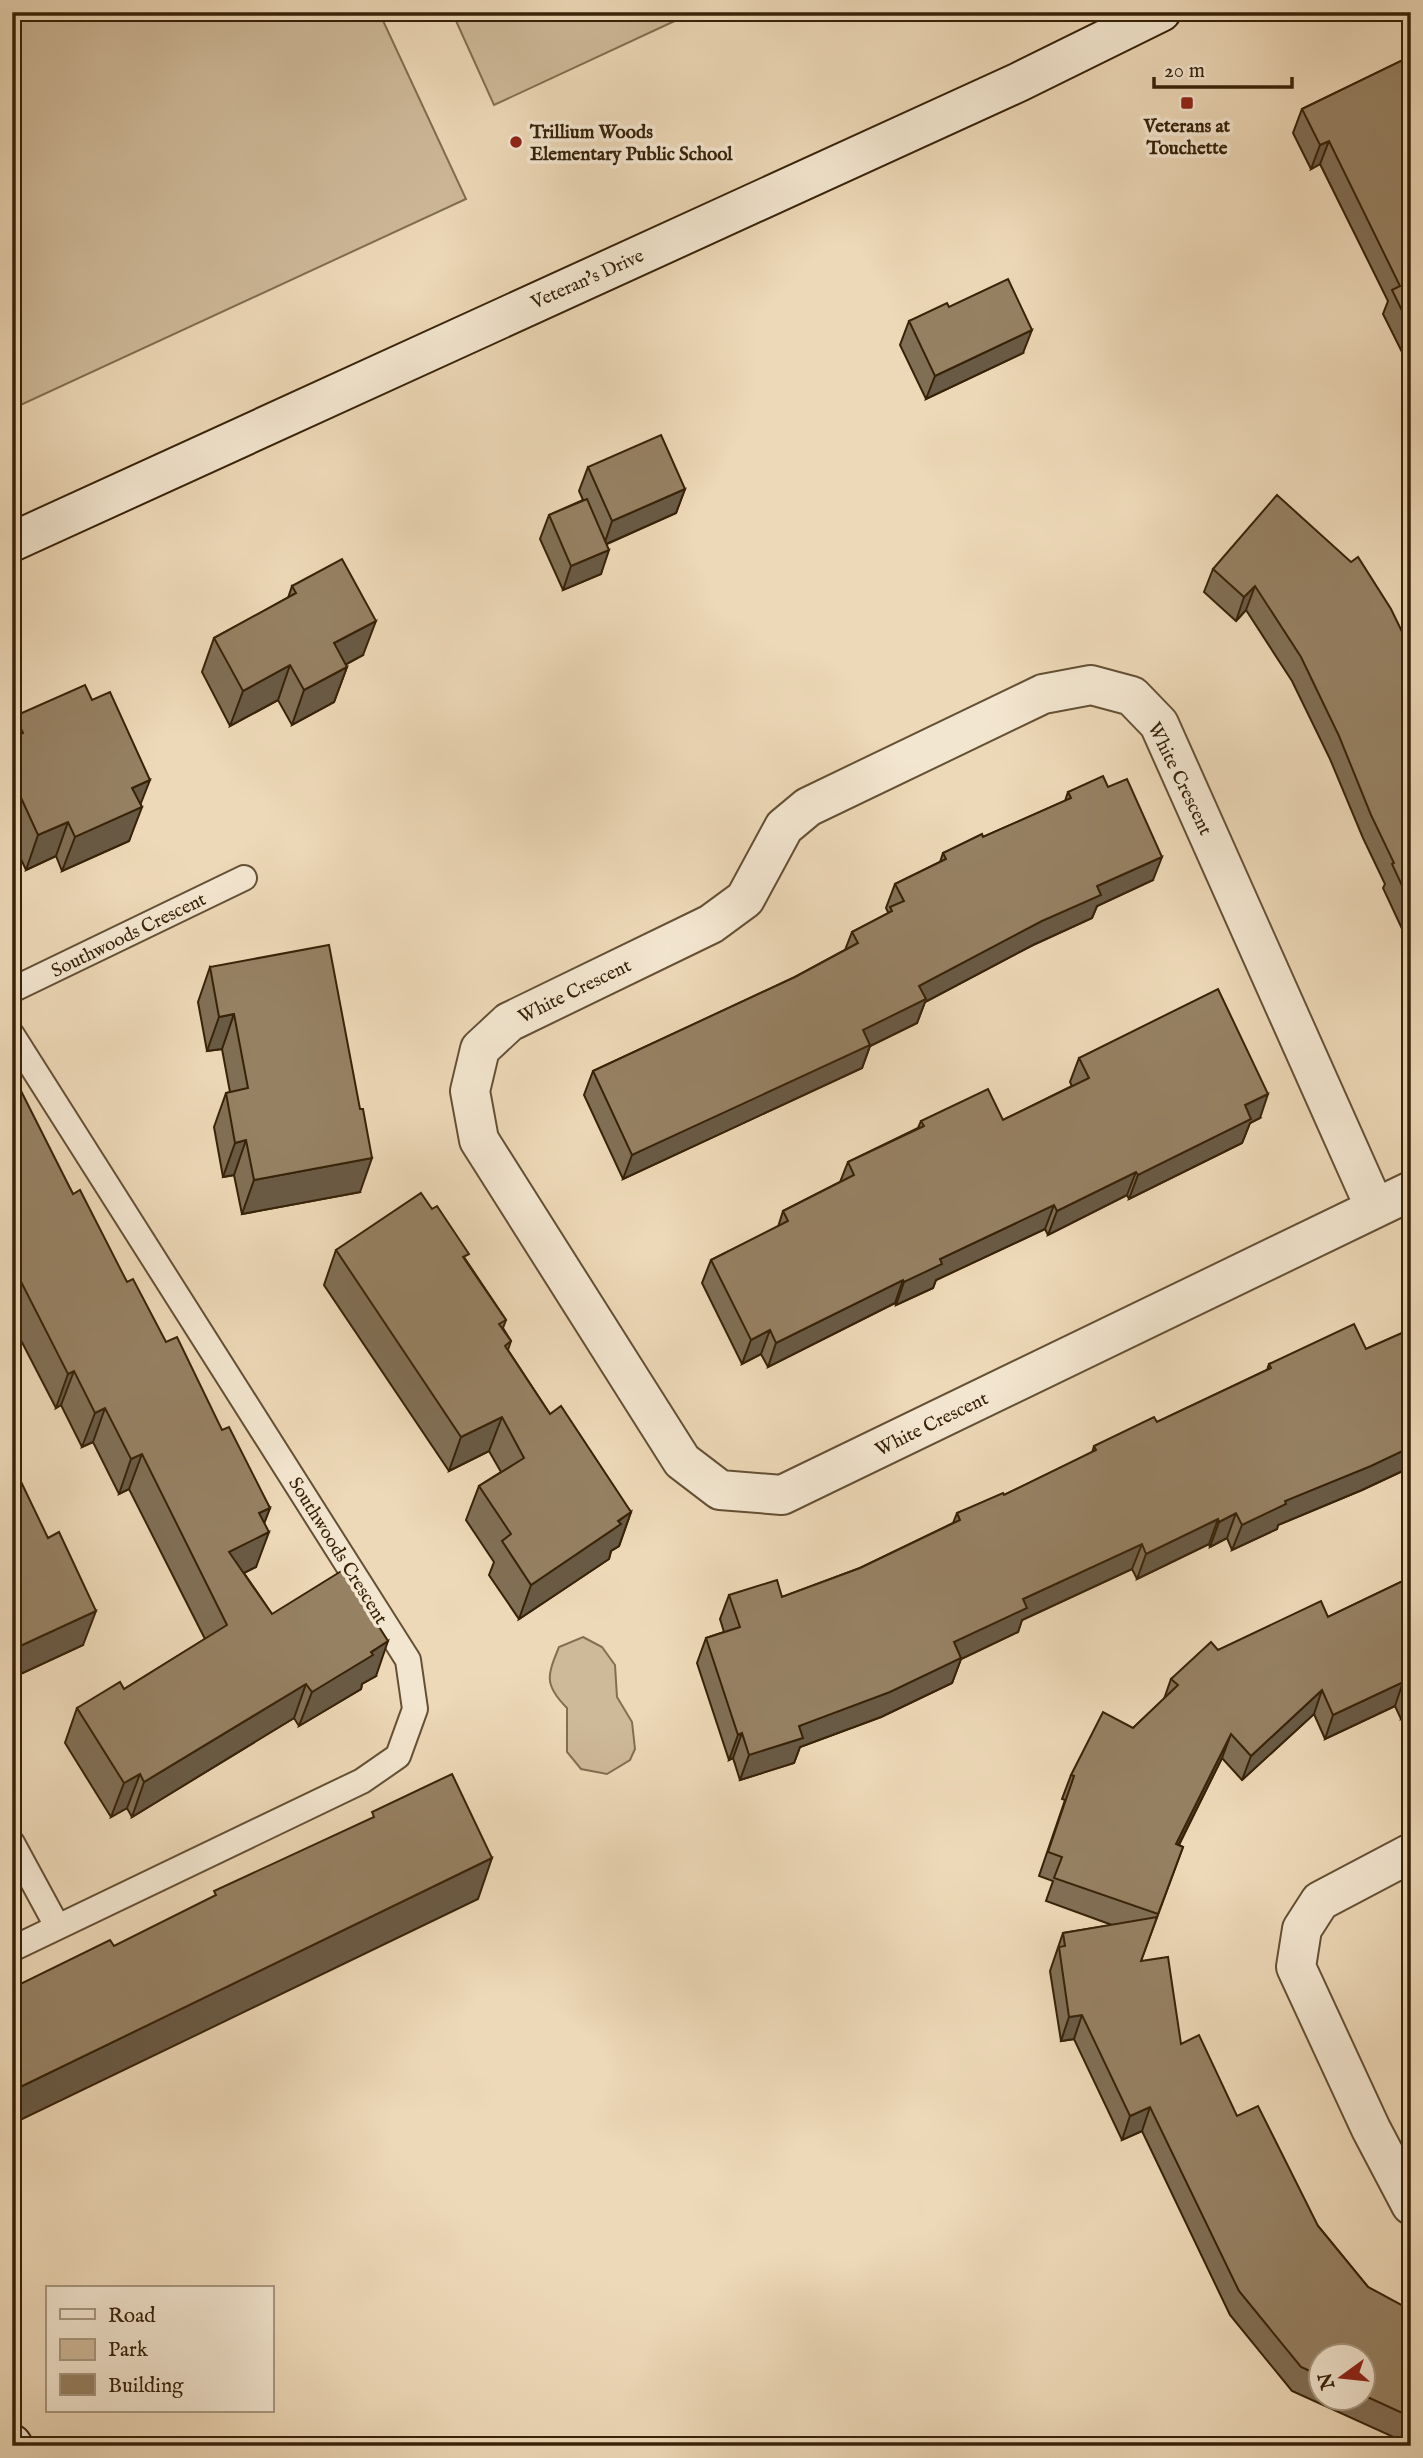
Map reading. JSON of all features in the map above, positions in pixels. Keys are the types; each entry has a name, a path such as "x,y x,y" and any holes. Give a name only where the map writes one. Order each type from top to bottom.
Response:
{"street":[{"name":"Veteran's Drive","path":"12,542 1006,88 1161,12"},
{"name":"White Crescent","path":"1376,1208 1159,724 1132,696 1091,685 1043,694 808,807 784,827 745,899 711,924 509,1022 480,1049 470,1091 479,1139 486,1151 682,1461 720,1490 782,1495 1376,1208 1411,1191"},
{"path":"1411,1853 1320,1901 1302,1929 1296,1967 1371,2129 1411,2205"}],"lane":[{"name":"Southwoods Crescent","path":"12,989 244,878"},
{"name":"Southwoods Crescent","path":"12,1035 408,1660 415,1709 398,1756 362,1781 12,1949"},
{"path":"12,1843 57,1926"}],"green space":[{"path":"12,12 379,12 466,199 12,409"},
{"path":"452,12 694,12 494,105"},
{"path":"583,1637 602,1647 615,1665 617,1697 632,1722 635,1749 630,1760 607,1774 581,1769 567,1752 567,1708 551,1686 550,1673 559,1647"}],"building":[{"path":"1411,56 1411,329 1392,290 1400,286 1329,141 1320,145 1302,109"},
{"path":"1008,279 1032,330 935,376 909,321 947,303 949,307"},
{"path":"661,435 685,489 612,521 588,467"},
{"path":"1277,495 1351,562 1358,557 1391,609 1411,650 1411,905 1339,736 1301,657 1255,586 1244,597 1213,569"},
{"path":"587,499 609,550 571,566 549,515"},
{"path":"342,559 376,621 334,643 347,667 304,690 290,665 243,691 214,638 296,593 292,586"},
{"path":"85,685 92,700 110,692 150,780 132,788 142,807 75,837 68,822 38,835 12,778 12,738 23,733 15,716"},
{"path":"1103,776 1108,787 1127,779 1162,857 1097,886 1101,895 1042,921 919,986 926,999 863,1030 870,1045 632,1155 593,1071 795,977 858,943 852,932 892,911 890,907 904,901 895,884 946,859 943,853 1071,798 1068,792"},
{"path":"329,945 372,1158 254,1180 246,1140 235,1143 226,1093 248,1088 234,1014 219,1017 210,967"},
{"path":"1218,989 1268,1094 1245,1105 1251,1119 1138,1175 1136,1172 1057,1211 1054,1205 940,1259 942,1264 904,1282 903,1280 776,1343 770,1330 751,1340 711,1260 788,1221 783,1211 854,1175 848,1162 924,1126 921,1121 988,1089 1003,1120 1089,1078 1079,1058"},
{"path":"16,1081 73,1194 80,1190 127,1282 133,1279 166,1342 177,1337 222,1430 229,1427 270,1508 259,1513 269,1532 229,1552 272,1614 343,1570 388,1641 371,1652 373,1655 312,1692 306,1684 144,1782 140,1774 124,1783 77,1708 120,1682 124,1689 227,1625 142,1454 131,1459 105,1408 95,1413 74,1371 68,1374 12,1264 12,1083"},
{"path":"421,1193 432,1209 437,1206 469,1254 463,1257 506,1320 499,1324 511,1341 505,1346 550,1414 561,1406 631,1512 618,1521 621,1524 531,1585 502,1541 511,1534 479,1486 524,1458 502,1417 461,1437 336,1250"},
{"path":"1354,1324 1366,1349 1411,1329 1411,1447 1285,1501 1286,1504 1242,1525 1236,1513 1146,1554 1142,1544 1023,1599 1027,1608 954,1642 961,1658 890,1692 799,1726 803,1738 749,1755 742,1733 738,1735 706,1638 740,1627 729,1595 777,1580 782,1597 860,1568 960,1520 957,1513 1003,1493 1004,1495 1096,1450 1094,1446 1154,1417 1157,1422 1271,1368 1269,1364"},
{"path":"12,1463 48,1538 59,1532 96,1611 18,1647 12,1635"},
{"path":"1411,1577 1411,1694 1409,1695 1403,1682 1333,1715 1322,1690 1251,1756 1231,1734 1176,1844 1183,1847 1158,1914 1054,1878 1062,1857 1048,1852 1074,1776 1071,1775 1103,1712 1133,1728 1178,1685 1171,1679 1211,1642 1218,1650 1321,1601 1328,1617"},
{"path":"452,1774 492,1858 12,2091 12,1988 110,1940 114,1946 216,1895 214,1891 374,1817 372,1812"},
{"path":"1157,1917 1141,1961 1168,1957 1181,2044 1199,2035 1237,2116 1258,2106 1318,2226 1368,2287 1411,2310 1411,2320 1407,2327 1411,2327 1411,2417 1378,2402 1378,2342 1308,2342 1308,2370 1301,2367 1239,2291 1150,2107 1130,2116 1082,2015 1069,2017 1059,1947 1065,1946 1063,1933"}],"place":[{"name":"Veterans at Touchette","path":"1187,103"},
{"name":"Trillium Woods Elementary Public School","path":"516,142"}]}
